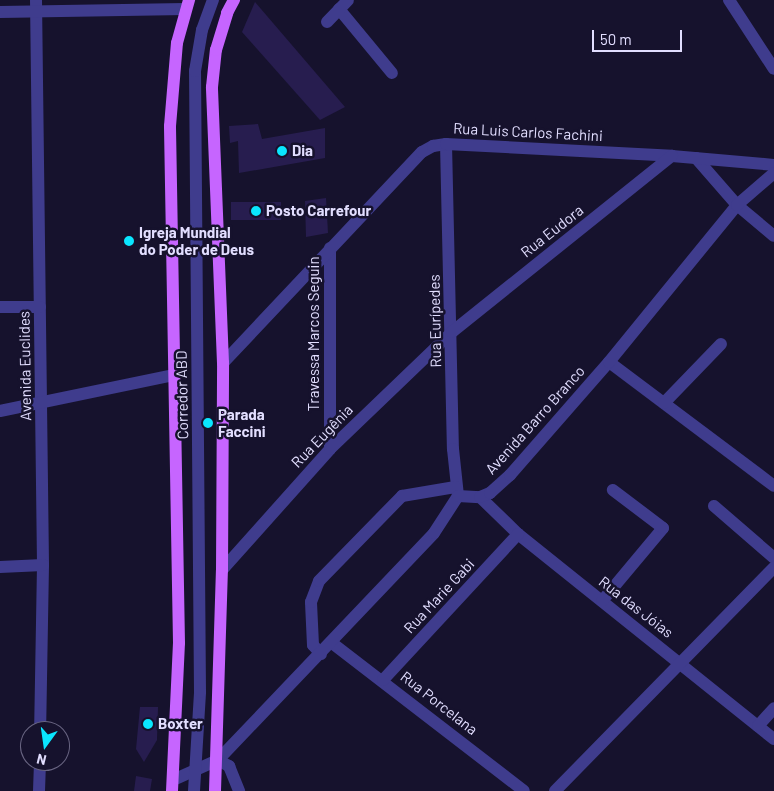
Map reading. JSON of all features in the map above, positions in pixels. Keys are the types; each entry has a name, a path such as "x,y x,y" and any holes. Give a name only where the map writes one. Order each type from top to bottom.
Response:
{"main road":[{"path":"215,791 218,760 222,570 223,362 212,87 216,50 227,13 234,0"},
{"path":"173,785 178,643 170,126 172,80 187,4"}],"street":[{"name":"Corredor ABD","path":"194,791 200,692 195,71 202,30 213,0"},
{"path":"729,0 774,69"},
{"path":"0,12 36,6 187,4"},
{"path":"327,22 343,5 392,73"},
{"name":"Avenida Euclides","path":"36,6 44,565 40,721"},
{"name":"Rua Luis Carlos Fachini","path":"223,362 422,152 446,144 672,156 774,165"},
{"name":"Rua Eurípedes","path":"446,144 457,492"},
{"name":"Rua Eudora","path":"452,332 672,156"},
{"path":"696,158 737,205 774,236"},
{"name":"Avenida Barro Branco","path":"480,496 497,488 510,475 609,362 737,205 774,173"},
{"name":"Travessa Marcos Seguin","path":"330,248 330,449"},
{"path":"0,307 40,307"},
{"name":"Rua Eugênia","path":"222,570 330,449 452,332"},
{"path":"664,403 721,344"},
{"path":"609,362 774,486"},
{"path":"0,411 174,375"},
{"path":"602,601 663,528 613,490"},
{"path":"173,785 196,768 218,760 332,643 434,533 457,492"},
{"path":"321,654 313,645 311,602 319,581 402,496 457,492 480,496"},
{"name":"Rua das Jóias","path":"480,496 518,534 774,739"},
{"path":"714,506 774,558"},
{"name":"Rua Marie Gabi","path":"383,680 518,534"},
{"path":"0,567 44,565"},
{"path":"555,791 774,567"},
{"name":"Rua Porcelana","path":"332,643 383,680 524,791"},
{"path":"758,726 774,708"},
{"path":"218,760 229,766 239,791"},
{"path":"39,791 40,771"}],"building":[{"path":"255,2 345,107 320,120 242,32"},
{"name":"Dia","path":"258,124 262,139 325,128 325,158 239,173 238,141 230,143 229,126"},
{"path":"326,198 328,233 306,237 305,201"},
{"name":"Posto Carrefour","path":"231,202 281,202 281,220 231,220"},
{"name":"Boxter","path":"140,707 158,707 157,740 144,762 136,749"},
{"path":"136,776 152,779 150,791 134,791"}],"place":[{"name":"Dia","path":"282,151"},
{"name":"Posto Carrefour","path":"256,211"},
{"name":"Igreja Mundial do Poder de Deus","path":"129,241"},
{"name":"Parada Faccini","path":"208,423"},
{"name":"Boxter","path":"148,724"}]}
